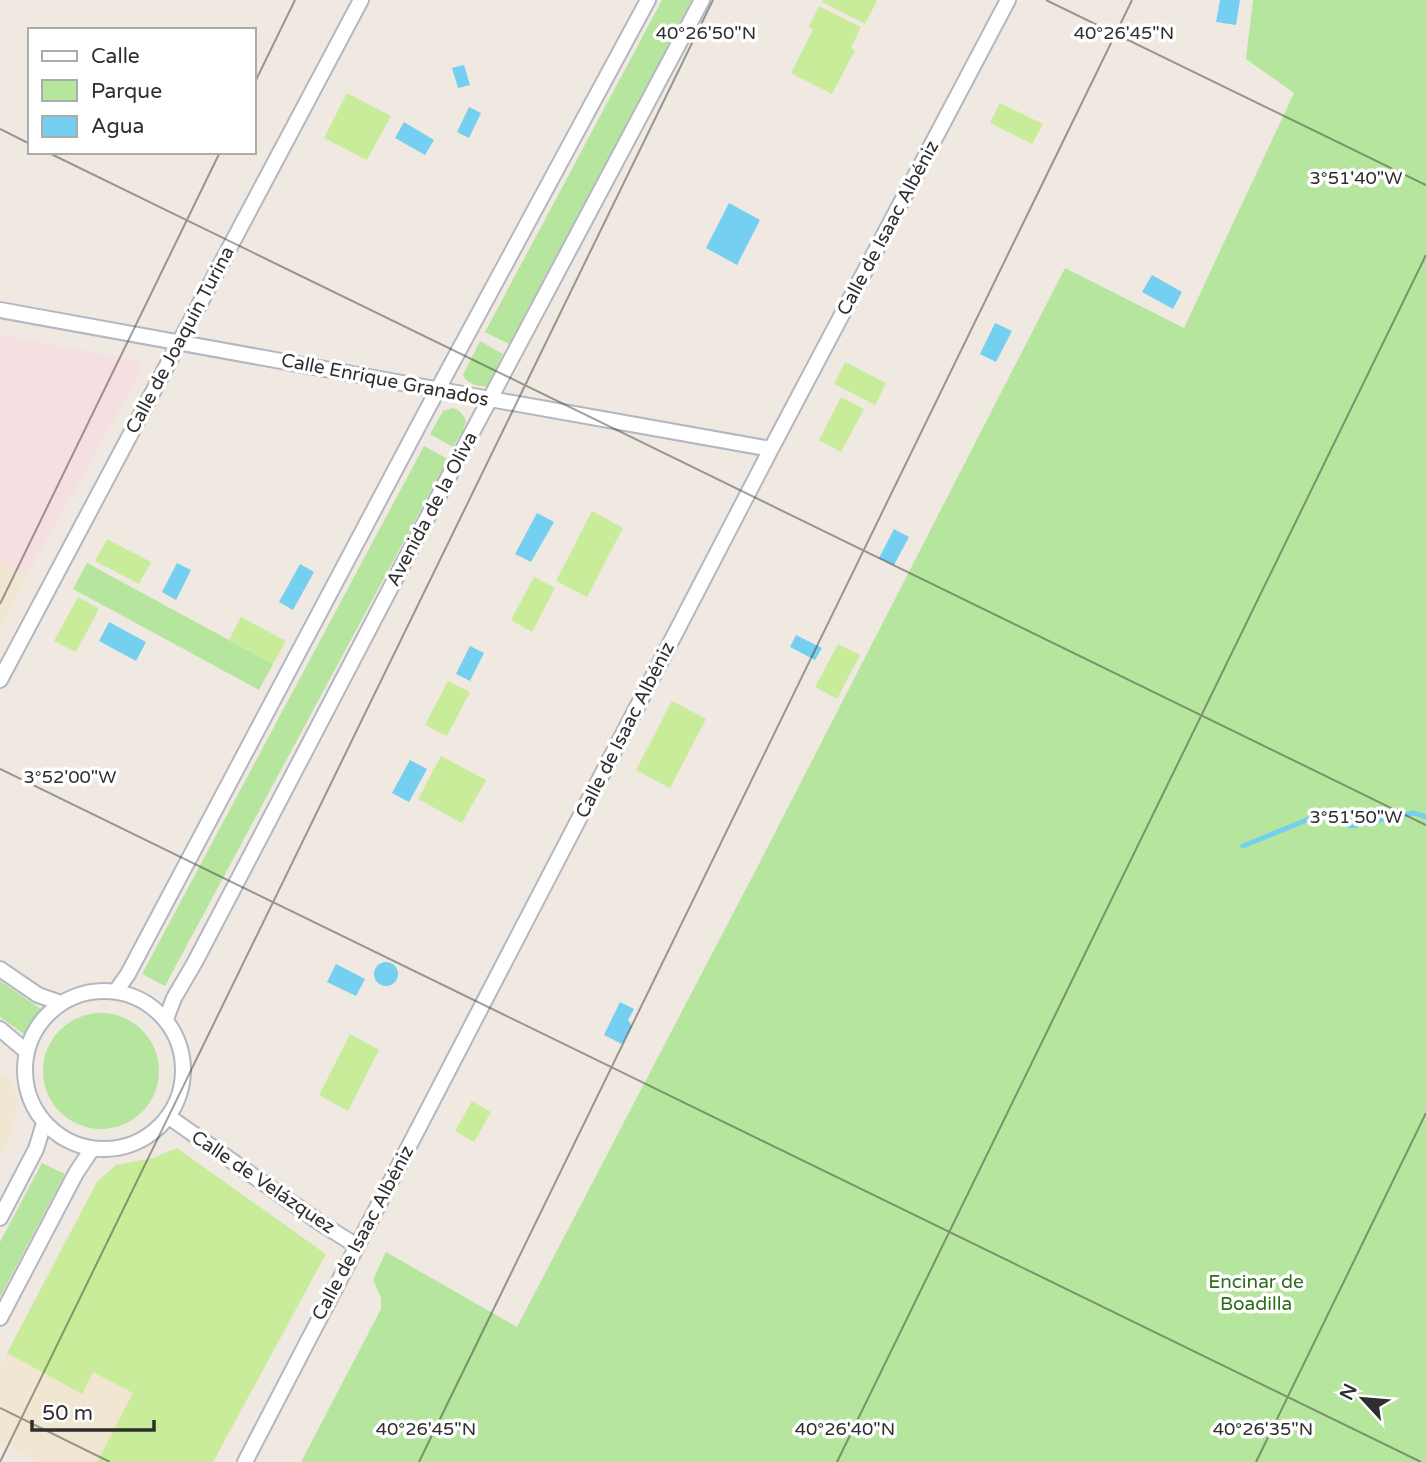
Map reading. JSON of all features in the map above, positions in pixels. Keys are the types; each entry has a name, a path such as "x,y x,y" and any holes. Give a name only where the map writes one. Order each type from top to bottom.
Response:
{"street":[{"name":"Calle de Joaquín Turina","path":"0,680 361,0"},
{"path":"116,991 134,962 648,0"},
{"name":"Avenida de la Oliva","path":"166,1019 174,998 202,950 702,0"},
{"name":"Calle de Isaac Albéniz","path":"245,1462 771,449 1008,0"},
{"name":"Calle Enrique Granados","path":"0,310 771,449"},
{"path":"0,968 38,995 61,1003"},
{"path":"116,991 144,1001 166,1019 179,1042 184,1068 180,1094 169,1118 148,1138 121,1149 92,1149 66,1140 44,1123 31,1101 25,1077 27,1052 39,1025 61,1003 78,995 116,991"},
{"path":"0,1029 27,1052"},
{"name":"Calle de Velázquez","path":"169,1118 358,1246"},
{"path":"0,1218 36,1149 44,1123"},
{"path":"0,1318 76,1173 92,1149"}],"shaded area":[{"path":"0,335 140,361 140,373 27,575 0,560"},
{"path":"0,560 27,575 0,630"},
{"path":"0,1073 10,1081 18,1100 11,1136 0,1157"},
{"path":"7,1353 81,1394 93,1372 133,1393 97,1462 38,1462 0,1441 0,1367"}],"green space":[{"path":"662,0 692,0 509,344 485,332"},
{"name":"Encinar de Boadilla","path":"1253,0 1426,0 1426,1462 301,1462 381,1309 381,1297 373,1280 386,1252 517,1327 1065,268 1184,328 1294,93 1246,59"},
{"path":"877,1 865,24 822,2"},
{"path":"819,6 861,27 851,48 855,50 832,94 791,73 813,30 809,27"},
{"path":"347,93 391,116 367,160 324,138"},
{"path":"1000,103 1043,124 1032,144 990,123"},
{"path":"480,341 503,354 487,386 473,384 463,375"},
{"path":"845,362 886,383 875,405 834,384"},
{"path":"841,397 864,409 841,452 819,440"},
{"path":"453,408 461,413 466,422 453,447 430,434 443,411"},
{"path":"424,446 448,459 165,986 142,974"},
{"path":"592,511 623,528 587,597 556,581"},
{"path":"107,539 151,562 139,584 95,561"},
{"path":"87,563 273,664 259,690 73,589"},
{"path":"534,577 555,588 532,632 511,620"},
{"path":"78,597 99,609 76,652 54,641"},
{"path":"241,617 286,641 273,664 229,640"},
{"path":"838,644 860,655 837,699 815,687"},
{"path":"448,681 470,692 447,736 425,725"},
{"path":"672,701 706,719 670,788 636,770"},
{"path":"441,756 486,780 462,823 418,799"},
{"path":"0,981 41,1009 24,1034 0,1017"},
{"path":"101,1013 123,1017 142,1030 155,1049 159,1071 155,1093 142,1112 123,1125 101,1129 79,1125 60,1112 47,1093 43,1071 47,1049 60,1030 79,1017"},
{"path":"350,1034 379,1050 348,1111 319,1095"},
{"path":"472,1101 491,1112 474,1142 455,1131"},
{"path":"177,1148 326,1254 213,1462 97,1462 133,1393 93,1372 82,1394 7,1353 97,1182 116,1165 153,1158"},
{"path":"42,1163 65,1174 0,1297 0,1242"}],"water":[{"path":"1220,0 1240,0 1236,25 1216,22"},
{"path":"464,65 470,85 458,88 452,68"},
{"path":"469,107 481,113 469,138 457,132"},
{"path":"404,122 434,140 425,155 395,138"},
{"path":"729,203 760,220 737,265 706,248"},
{"path":"1152,275 1182,292 1173,309 1142,292"},
{"path":"995,323 1012,331 996,362 980,354"},
{"path":"537,513 554,522 531,562 515,554"},
{"path":"894,529 909,537 894,565 879,558"},
{"path":"177,563 191,570 176,600 162,592"},
{"path":"300,564 314,572 293,610 279,602"},
{"path":"109,622 146,642 136,661 99,641"},
{"path":"796,635 822,648 815,660 790,647"},
{"path":"470,646 484,653 470,681 456,674"},
{"path":"410,760 427,769 409,802 392,793"},
{"path":"386,962 397,969 398,974 391,985 386,986 375,979 374,974 381,963"},
{"path":"336,964 365,979 356,996 327,982"},
{"path":"620,1002 634,1009 628,1020 632,1026 622,1044 604,1035"}],"waterway":[{"path":"1243,846 1326,812 1351,826 1414,813 1426,817"}]}
